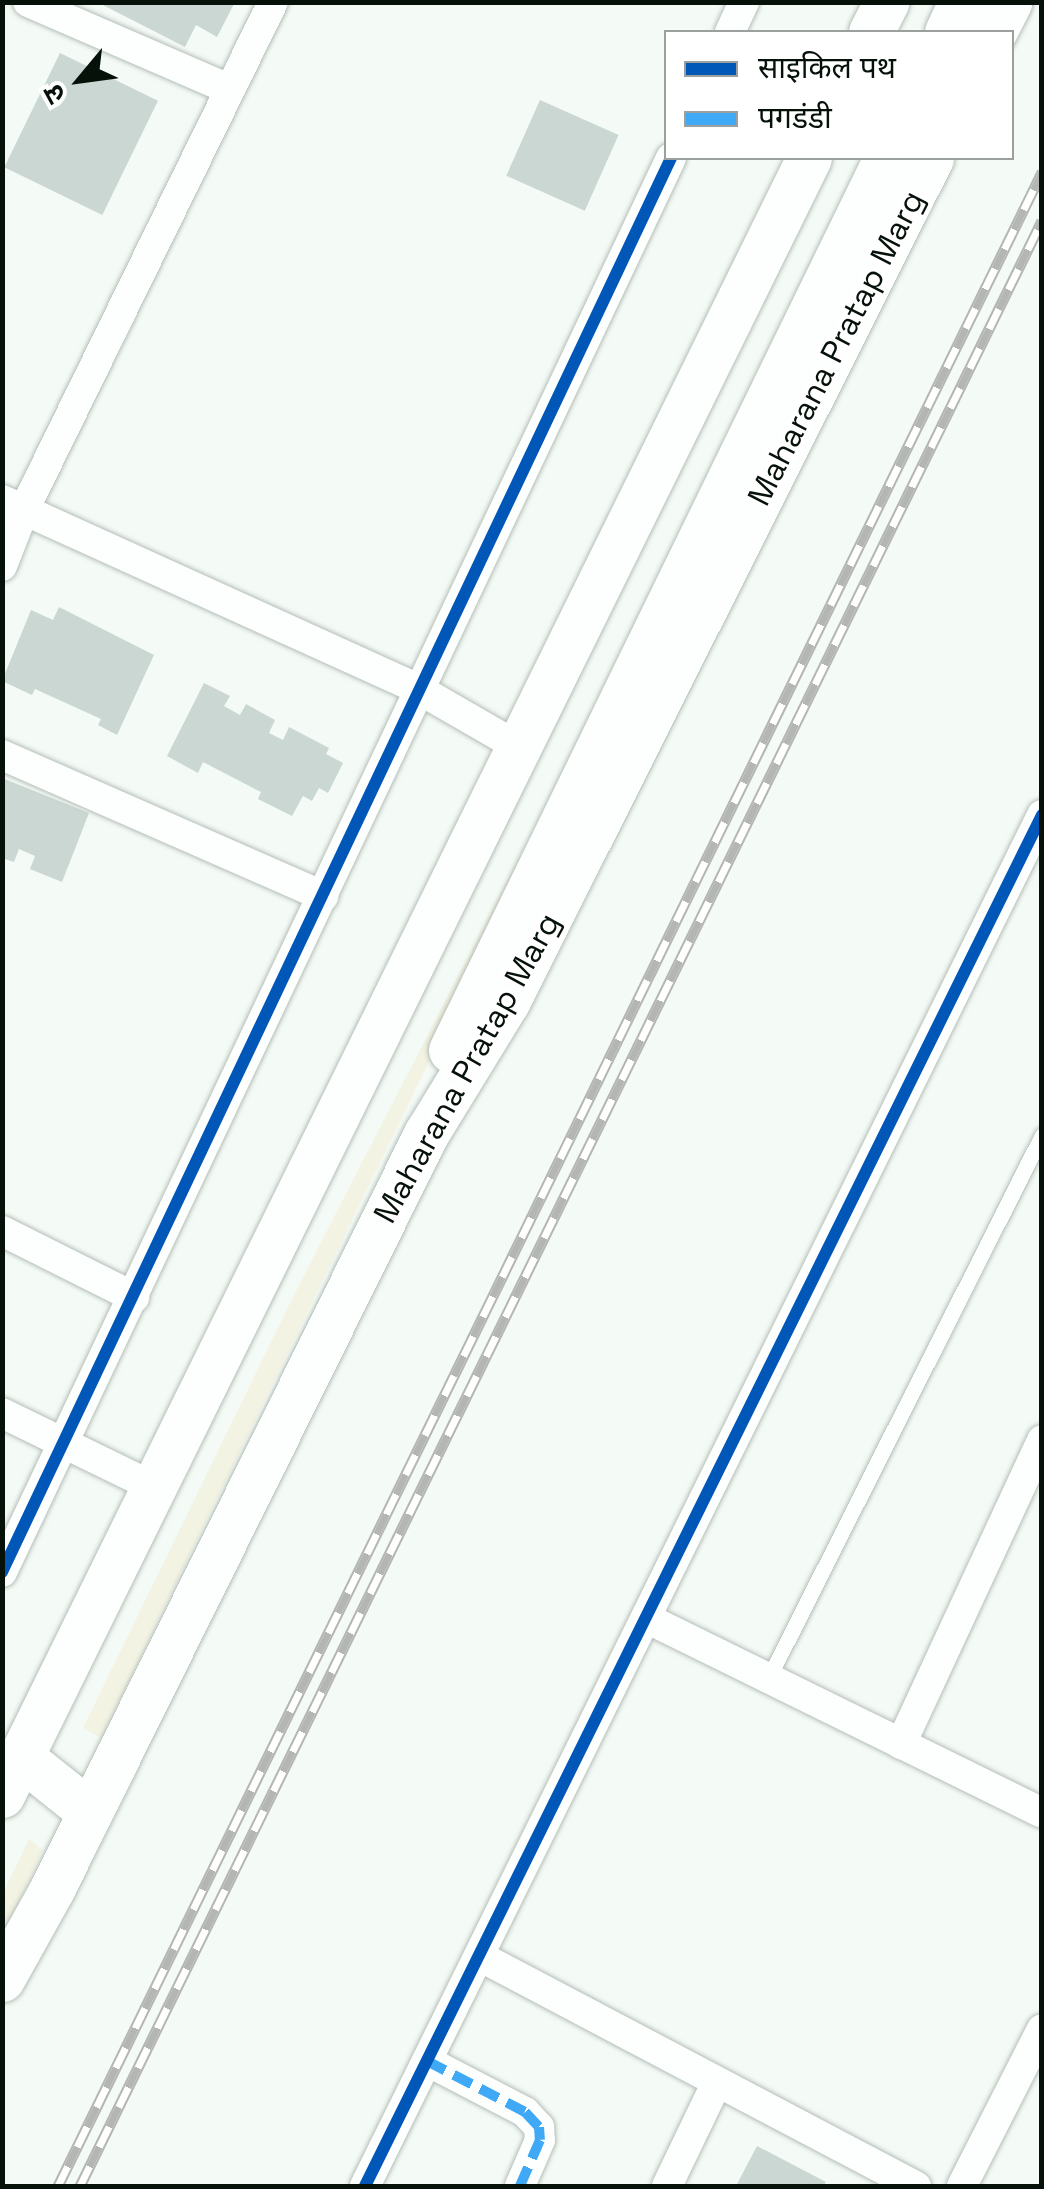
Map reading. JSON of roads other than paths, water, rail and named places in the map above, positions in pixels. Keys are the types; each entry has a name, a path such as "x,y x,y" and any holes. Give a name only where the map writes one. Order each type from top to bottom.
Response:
{"main road":[{"path":"872,30 886,2"},
{"path":"947,30 961,2"},
{"path":"995,30 1008,2"},
{"path":"90,1812 12,1776 808,160"},
{"path":"370,1249 478,988 885,160"},
{"name":"Maharana Pratap Marg","path":"2,1979 90,1812 426,1134 508,1002 930,160"}],"street":[{"path":"28,2 78,12 229,89"},
{"path":"2,566 13,505 273,2"},
{"path":"731,30 744,2"},
{"path":"2,1572 670,160"},
{"path":"13,505 420,690 517,746"},
{"path":"2,755 323,896"},
{"path":"365,2186 1042,815"},
{"path":"2,1232 134,1297"},
{"path":"2,1413 154,1487"},
{"path":"901,1744 1042,1440"},
{"path":"646,1618 1042,1813"},
{"path":"481,1957 916,2186"},
{"path":"962,2186 1042,2029"},
{"path":"427,2061 524,2112 539,2127 540,2140 520,2186"},
{"path":"668,2186 717,2082"}],"lane":[{"path":"768,1679 1042,1135"}],"railway":[{"path":"58,2186 1042,172"},
{"path":"80,2186 1042,221"}]}
